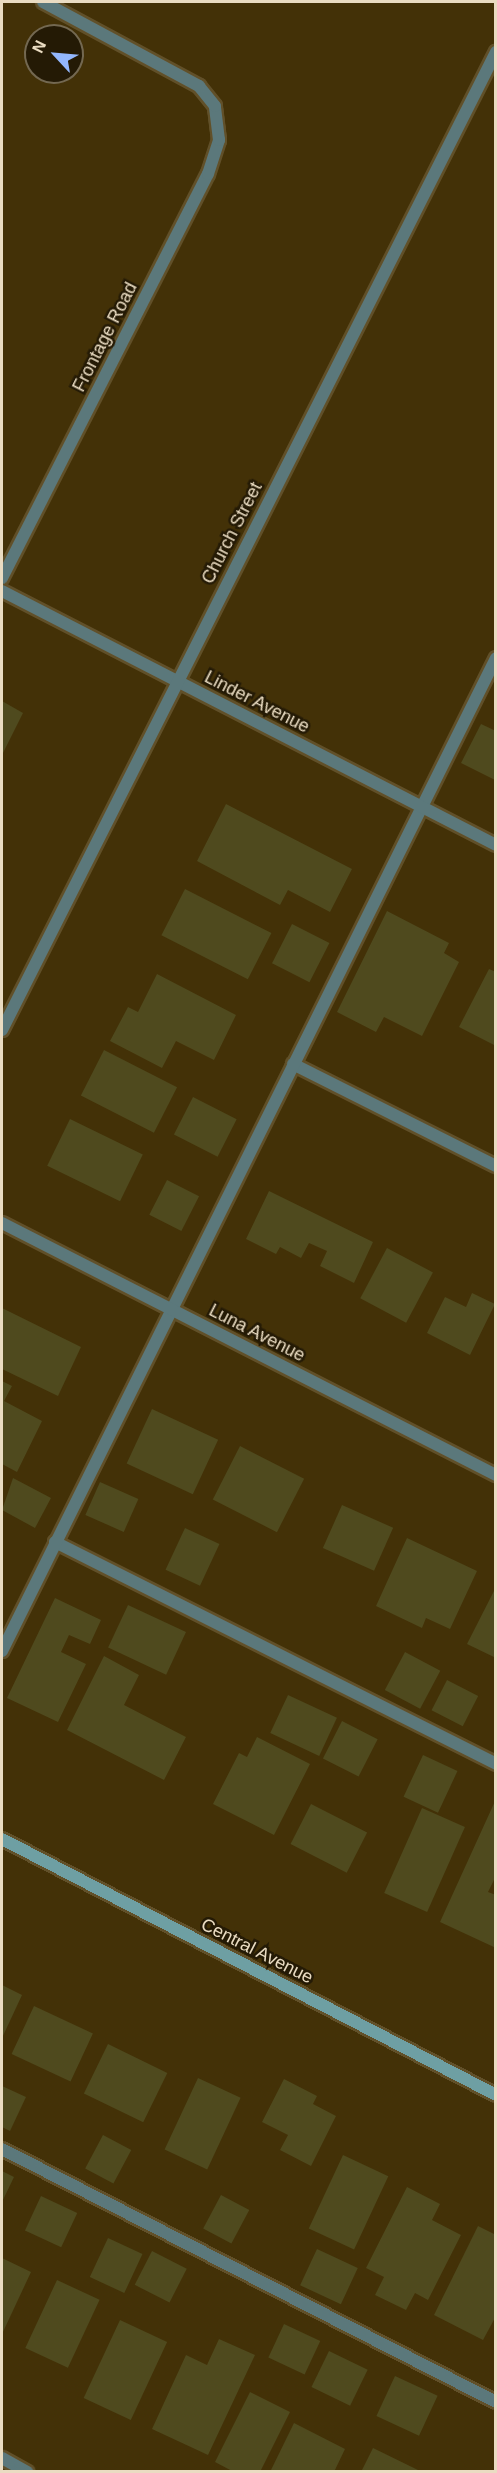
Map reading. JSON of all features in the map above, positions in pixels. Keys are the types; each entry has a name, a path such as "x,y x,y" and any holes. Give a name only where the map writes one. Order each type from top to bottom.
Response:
{"main road":[{"name":"Central Avenue","path":"2,1839 495,2095"}],"street":[{"name":"Frontage Road","path":"2,578 208,174 219,140 215,106 177,71 43,2"},
{"name":"Church Street","path":"2,1030 495,52"},
{"name":"Linder Avenue","path":"2,591 495,845"},
{"path":"2,1651 495,658"},
{"path":"293,1064 495,1166"},
{"name":"Luna Avenue","path":"2,1223 495,1474"},
{"path":"55,1542 495,1764"},
{"path":"2,2150 495,2402"},
{"path":"2,2458 27,2472"}],"building":[{"path":"2,701 23,713 2,755"},
{"path":"481,724 496,731 495,780 461,763"},
{"path":"226,804 352,869 330,912 288,890 280,905 197,861"},
{"path":"185,889 271,933 248,979 161,935"},
{"path":"387,911 449,943 444,953 459,962 422,1036 384,1017 376,1032 337,1012"},
{"path":"292,924 329,943 309,982 272,963"},
{"path":"489,969 496,972 496,1046 459,1027"},
{"path":"157,974 236,1015 214,1060 176,1041 162,1068 110,1041 128,1007 138,1012"},
{"path":"104,1050 177,1087 154,1133 81,1095"},
{"path":"193,1097 237,1119 218,1157 174,1134"},
{"path":"70,1119 143,1155 120,1201 47,1166"},
{"path":"167,1180 199,1196 181,1231 149,1215"},
{"path":"269,1191 373,1242 354,1283 320,1266 327,1251 309,1243 301,1258 280,1247 276,1254 246,1239"},
{"path":"387,1248 433,1272 406,1323 360,1298"},
{"path":"472,1293 495,1304 470,1355 427,1333 445,1297 466,1307"},
{"path":"2,1308 81,1347 58,1396 2,1369"},
{"path":"2,1381 12,1386 4,1401 42,1421 17,1472 2,1464"},
{"path":"152,1409 218,1440 193,1494 127,1463"},
{"path":"240,1446 304,1479 277,1532 213,1499"},
{"path":"13,1478 51,1498 35,1528 2,1510"},
{"path":"100,1482 138,1499 124,1532 85,1515"},
{"path":"342,1505 393,1528 374,1571 323,1548"},
{"path":"185,1528 219,1544 200,1586 166,1570"},
{"path":"407,1538 477,1571 450,1629 426,1618 422,1628 376,1606"},
{"path":"496,1587 496,1658 467,1644"},
{"path":"55,1598 101,1620 90,1644 69,1635 61,1652 86,1664 58,1722 7,1698"},
{"path":"128,1605 186,1632 166,1675 108,1648"},
{"path":"405,1652 440,1671 420,1709 385,1690"},
{"path":"104,1656 139,1675 124,1705 186,1737 164,1780 67,1730"},
{"path":"447,1680 478,1696 463,1726 432,1710"},
{"path":"288,1695 337,1718 319,1756 270,1733"},
{"path":"342,1721 378,1739 359,1777 323,1758"},
{"path":"257,1737 310,1764 274,1835 213,1804 239,1753 247,1757"},
{"path":"423,1755 457,1771 438,1813 404,1797"},
{"path":"496,1799 496,1876 488,1892 496,1895 496,1948 440,1922"},
{"path":"311,1804 367,1833 347,1873 291,1844"},
{"path":"422,1808 465,1827 427,1912 384,1893"},
{"path":"2,1985 22,1995 2,2038"},
{"path":"34,2006 93,2033 71,2082 12,2054"},
{"path":"108,2044 167,2073 143,2122 84,2093"},
{"path":"198,2078 241,2098 207,2169 165,2150"},
{"path":"284,2079 317,2096 313,2104 336,2116 311,2166 280,2150 288,2135 262,2122"},
{"path":"2,2086 26,2097 10,2131 2,2127"},
{"path":"103,2135 131,2150 113,2184 85,2169"},
{"path":"343,2155 388,2176 354,2250 309,2228"},
{"path":"2,2171 14,2177 2,2202"},
{"path":"407,2187 440,2204 432,2220 461,2235 428,2300 415,2293 406,2310 375,2295 384,2277 366,2268"},
{"path":"221,2195 249,2210 231,2244 203,2229"},
{"path":"41,2196 77,2213 61,2247 25,2230"},
{"path":"478,2226 496,2235 496,2316 483,2340 434,2315"},
{"path":"108,2238 142,2254 124,2293 90,2277"},
{"path":"317,2249 358,2268 341,2304 300,2285"},
{"path":"152,2251 187,2269 169,2303 135,2285"},
{"path":"2,2258 31,2272 2,2334"},
{"path":"57,2280 100,2300 68,2368 25,2348"},
{"path":"120,2320 167,2342 131,2420 84,2398"},
{"path":"284,2324 320,2341 305,2374 268,2358"},
{"path":"219,2339 255,2355 208,2455 152,2429 186,2355 207,2365"},
{"path":"329,2351 368,2370 350,2406 311,2387"},
{"path":"395,2376 438,2396 419,2436 376,2416"},
{"path":"250,2392 290,2412 260,2472 234,2472 215,2462"},
{"path":"294,2423 345,2449 334,2472 270,2472"},
{"path":"373,2448 418,2470 417,2472 361,2472"}]}
